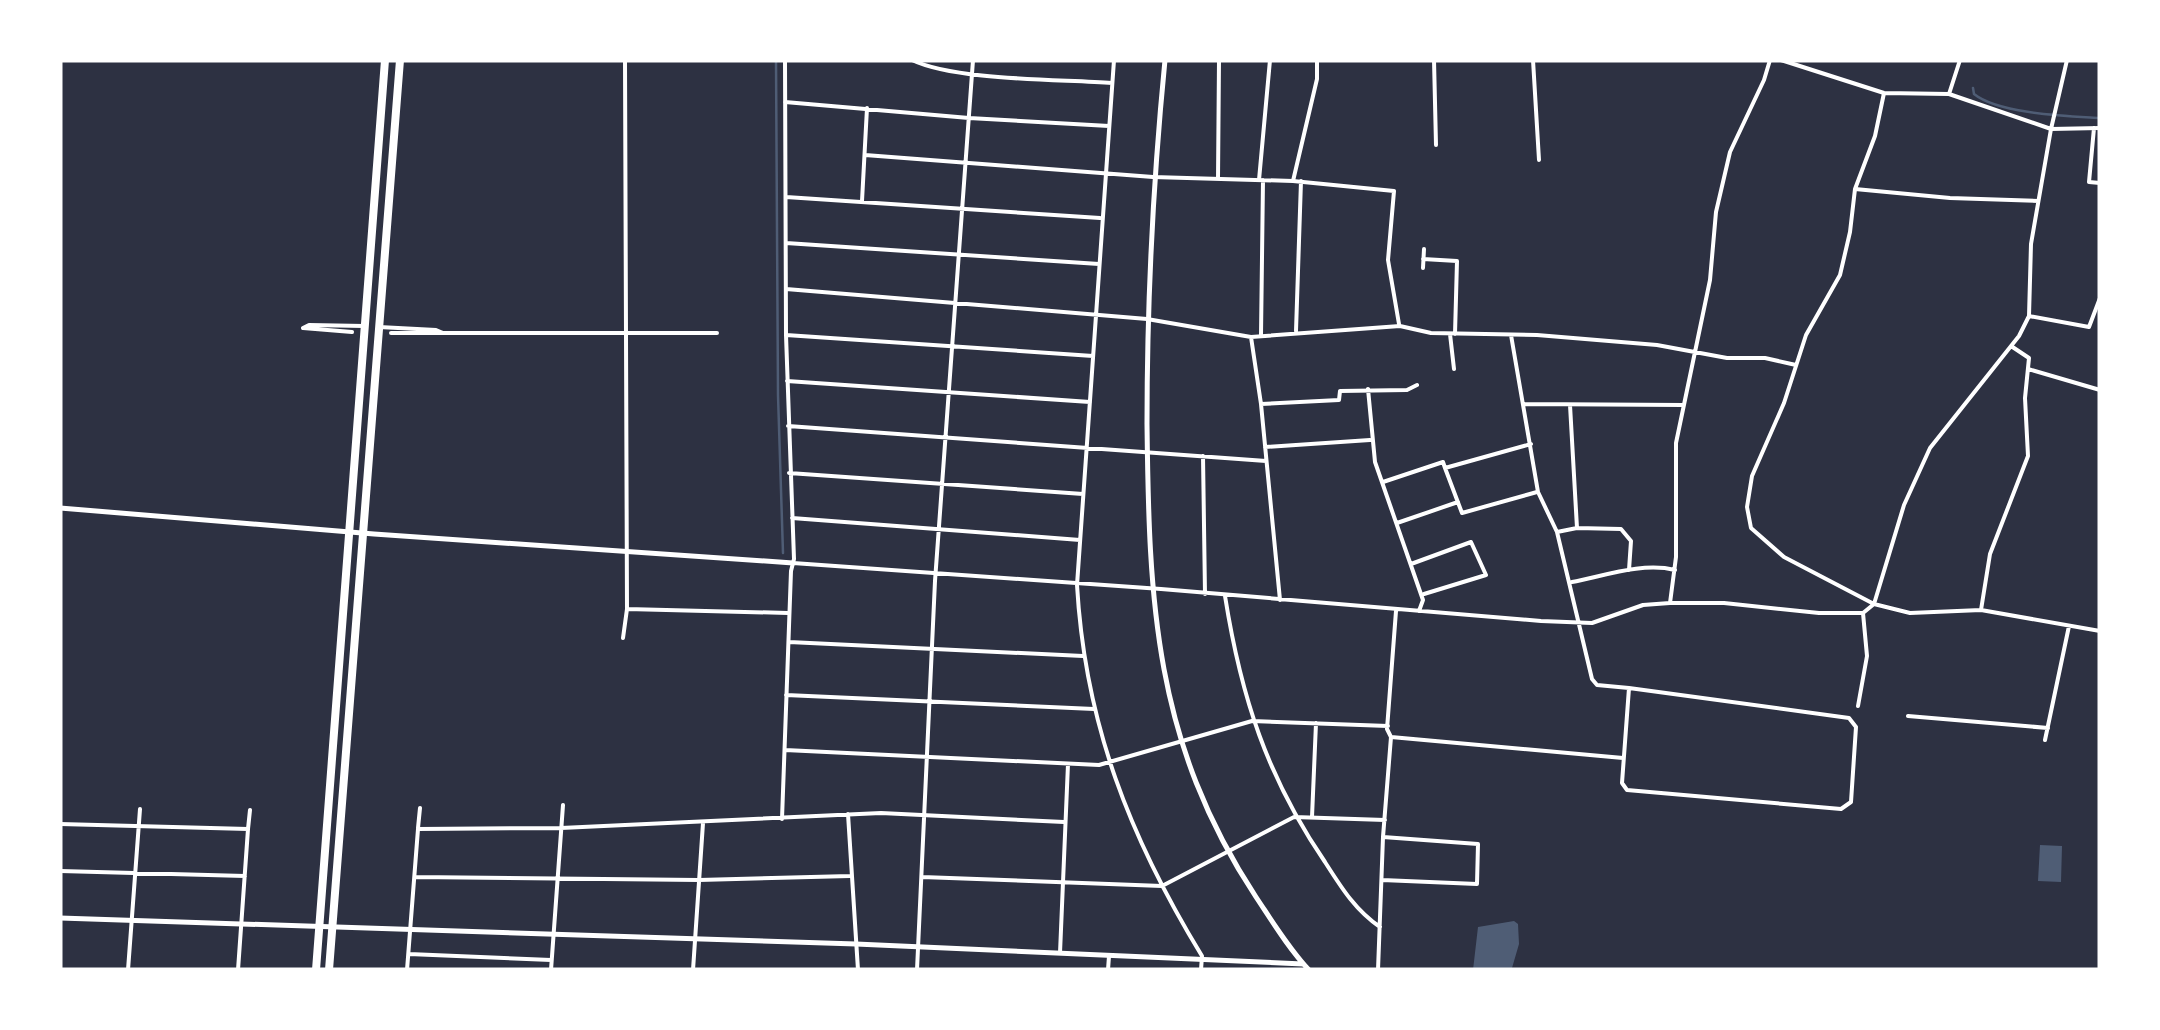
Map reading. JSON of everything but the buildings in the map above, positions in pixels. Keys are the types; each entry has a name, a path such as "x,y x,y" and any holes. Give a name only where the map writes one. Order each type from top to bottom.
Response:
{"highway":[{"path":"316,970 385,60"},
{"path":"329,970 400,60"}],"street":[{"path":"622,638 627,609 625,60"},
{"path":"782,819 793,563 786,335 786,60"},
{"path":"912,60 929,68 972,73 1112,82"},
{"path":"917,970 936,576 973,60"},
{"path":"1114,60 1077,585 1083,656 1109,764 1138,839 1202,956 1202,970"},
{"path":"1165,60 1153,178 1147,319 1151,588 1169,702 1180,743 1227,853 1310,970"},
{"path":"1218,179 1219,60"},
{"path":"1261,336 1261,180 1270,60"},
{"path":"1293,181 1317,80 1317,60"},
{"path":"1434,60 1436,145"},
{"path":"1533,60 1539,160"},
{"path":"1670,602 1675,570 1676,443 1710,280 1716,212 1730,152 1770,60"},
{"path":"1781,60 1884,93 1949,94 2050,129 2097,128 2089,182 2100,183"},
{"path":"1949,94 1960,60"},
{"path":"60,508 936,576 1151,588 1503,620 1592,623 1643,605 1670,602 1819,613 1862,612 1874,604 1904,505 1930,448 2029,316 2030,244 2050,129 2067,60"},
{"path":"1884,93 1875,136 1855,190 1840,275 1806,334 1784,403 1752,476 1747,516 1752,528 1772,549 1874,604 1910,613 1981,610 2100,631"},
{"path":"786,102 1109,126"},
{"path":"862,201 867,108"},
{"path":"865,154 1153,178 1301,181 1394,191 1388,260 1400,326"},
{"path":"1296,333 1301,181"},
{"path":"1855,190 2038,201"},
{"path":"786,197 1102,218"},
{"path":"786,243 1100,264"},
{"path":"1422,268 1424,250"},
{"path":"1423,259 1457,261 1454,369"},
{"path":"786,289 1147,319 1251,337 1400,326 1452,334 1642,344 1726,358 1765,358 1796,364"},
{"path":"2029,316 2089,327 2100,298"},
{"path":"352,332 303,328 364,326"},
{"path":"379,327 443,333"},
{"path":"392,333 717,333"},
{"path":"786,335 1093,356"},
{"path":"1510,335 1538,492 1556,532 1571,582 1592,679 1597,685 1629,688 1848,718 1856,727 1850,802 1841,809 1627,790 1622,783 1629,688"},
{"path":"1251,337 1280,600"},
{"path":"1981,610 1990,554 2028,456 2025,398 2029,358 2010,346"},
{"path":"2028,370 2100,390"},
{"path":"787,380 1090,402"},
{"path":"1261,404 1339,400 1340,392 1407,390 1417,385"},
{"path":"1368,389 1382,482 1422,595 1419,611"},
{"path":"1523,404 1684,405"},
{"path":"1570,405 1577,528"},
{"path":"788,426 1266,461"},
{"path":"1266,447 1373,440"},
{"path":"1445,468 1530,444"},
{"path":"1202,456 1205,594"},
{"path":"1382,482 1443,462 1462,514 1538,492"},
{"path":"789,473 1083,494"},
{"path":"1396,523 1458,502"},
{"path":"792,518 1080,540"},
{"path":"1556,532 1577,528 1621,530 1630,541 1629,570"},
{"path":"1410,564 1471,542 1486,575 1422,595"},
{"path":"1571,582 1662,566 1675,570"},
{"path":"1225,596 1237,670 1252,721 1294,817 1352,903 1380,927"},
{"path":"627,609 790,614"},
{"path":"1378,970 1396,609"},
{"path":"1858,706 1867,656 1862,612"},
{"path":"2046,740 2069,626"},
{"path":"789,642 1083,656"},
{"path":"786,695 1094,709"},
{"path":"1908,716 2048,728"},
{"path":"785,750 1109,764 1252,721 1388,726"},
{"path":"1312,817 1316,723"},
{"path":"1391,737 1623,758"},
{"path":"1060,953 1068,764"},
{"path":"550,970 563,805"},
{"path":"407,970 420,808"},
{"path":"128,970 140,809"},
{"path":"238,970 250,810"},
{"path":"848,814 858,970"},
{"path":"418,829 561,828 848,814 1064,822"},
{"path":"922,877 1162,886 1294,817 1385,820"},
{"path":"693,970 703,823"},
{"path":"60,824 248,829"},
{"path":"1381,880 1477,884 1478,844 1383,838"},
{"path":"60,871 245,876"},
{"path":"415,877 700,880 850,876"},
{"path":"60,918 918,946 1303,964"},
{"path":"408,954 552,960"},
{"path":"1108,970 1109,956"}],"water":[{"path":"2040,845 2062,846 2061,882 2038,881"},
{"path":"1514,921 1518,924 1519,944 1512,968 1473,970 1478,927"}],"waterway":[{"path":"776,60 783,553"},
{"path":"1973,88 1974,94 1985,101 2016,110 2100,118"}]}
